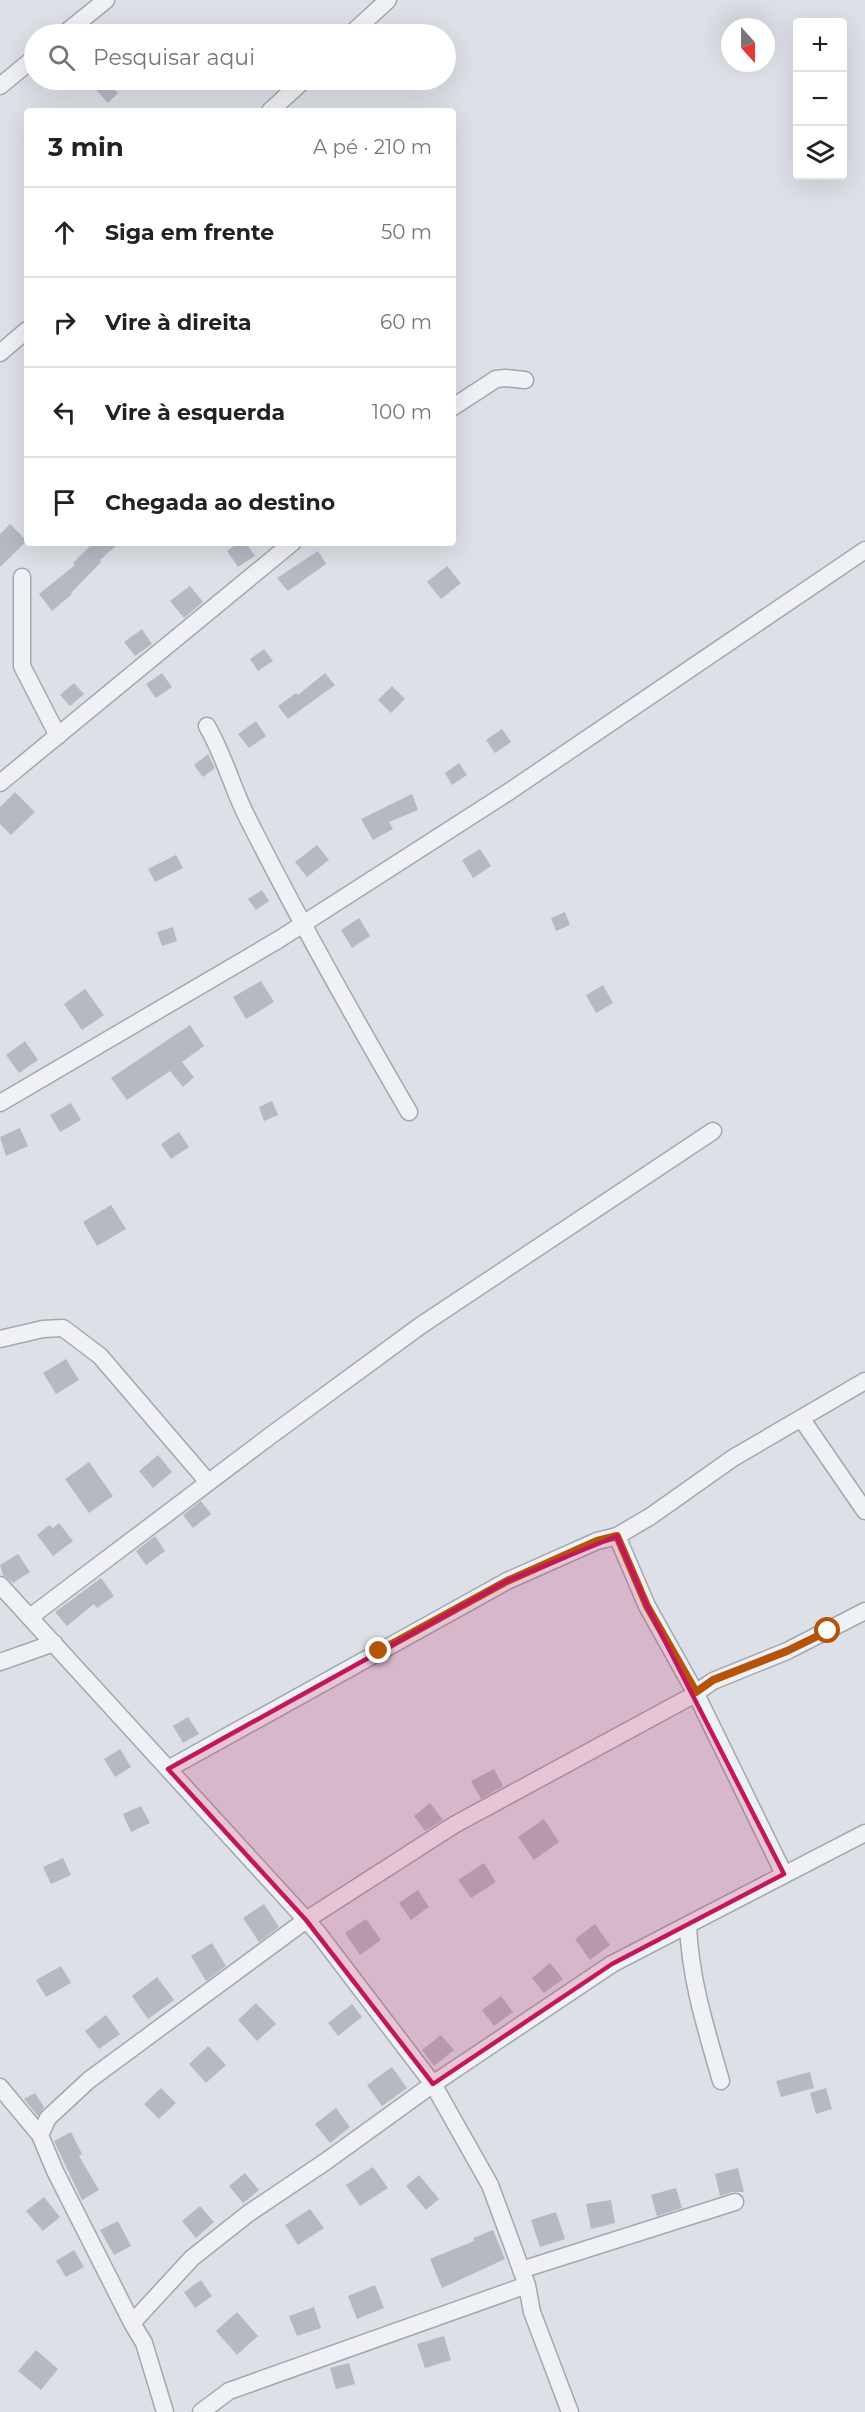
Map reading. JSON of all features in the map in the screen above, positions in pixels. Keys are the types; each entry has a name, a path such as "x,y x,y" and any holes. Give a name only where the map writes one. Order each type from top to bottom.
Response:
{"street":[{"path":"76,24 106,0"},
{"path":"362,24 388,0"},
{"path":"0,86 24,66"},
{"path":"273,108 293,90"},
{"path":"0,353 24,333"},
{"path":"456,405 496,379 525,380"},
{"path":"0,783 288,546"},
{"path":"0,1103 303,924 510,791 865,550"},
{"path":"22,578 22,666 58,736"},
{"path":"207,726 222,751 246,816 360,1029 410,1112"},
{"path":"30,1617 420,1326 713,1131"},
{"path":"0,1339 44,1329 63,1328 100,1356 208,1482"},
{"path":"168,1769 507,1581 597,1541 617,1536 651,1516 732,1458 865,1381"},
{"path":"801,1418 865,1511"},
{"path":"617,1536 647,1606 696,1692 784,1874"},
{"path":"0,1585 306,1920 433,2084 490,2185 524,2277 532,2312 570,2412"},
{"path":"40,2135 48,2118 89,2080 306,1920 454,1825 696,1692 713,1680 787,1651 865,1611"},
{"path":"0,1662 54,1643"},
{"path":"132,2322 192,2258 230,2228 433,2084 612,1964 865,1833"},
{"path":"688,1924 689,1958 693,1983 721,2081"},
{"path":"0,2087 40,2135 55,2171 144,2343 165,2412"},
{"path":"201,2412 229,2391 524,2277 735,2202"}],"highlighted area":[{"path":"617,1536 647,1606 784,1874 612,1964 433,2084 306,1920 168,1769 507,1581"}],"building":[{"path":"96,90 115,90 118,93 108,103"},
{"path":"10,524 24,538 24,544 0,567 0,534"},
{"path":"90,546 116,546 100,560 101,562 72,594 52,611 39,594 75,565 73,563"},
{"path":"234,546 248,546 255,556 238,567 227,551"},
{"path":"318,551 326,564 288,591 277,578"},
{"path":"447,566 461,583 441,599 427,582"},
{"path":"190,586 203,602 184,618 170,601"},
{"path":"142,629 152,644 135,656 124,642"},
{"path":"264,649 273,661 258,671 250,659"},
{"path":"162,673 172,687 156,698 146,684"},
{"path":"325,673 335,685 288,719 278,706 296,693 298,695"},
{"path":"74,683 84,694 70,706 60,695"},
{"path":"392,686 405,699 391,713 378,700"},
{"path":"256,721 266,736 249,748 238,734"},
{"path":"502,729 511,742 495,753 486,740"},
{"path":"208,754 215,768 203,777 194,765"},
{"path":"459,763 467,775 452,785 445,773"},
{"path":"15,792 35,812 11,835 0,824 0,807"},
{"path":"412,794 418,810 389,822 393,829 373,840 361,819"},
{"path":"317,845 329,860 307,877 295,862"},
{"path":"480,849 491,866 473,878 462,860"},
{"path":"176,855 183,868 155,882 148,869"},
{"path":"262,890 269,901 256,910 248,899"},
{"path":"565,912 570,925 556,931 551,918"},
{"path":"359,918 370,936 352,948 341,930"},
{"path":"173,927 177,941 162,946 157,932"},
{"path":"261,981 274,1002 246,1019 233,997"},
{"path":"603,985 613,1003 596,1013 586,995"},
{"path":"85,989 104,1015 82,1030 64,1004"},
{"path":"190,1025 204,1046 182,1062 194,1077 183,1087 170,1071 127,1100 111,1078"},
{"path":"25,1041 38,1060 19,1073 6,1055"},
{"path":"272,1101 278,1115 264,1121 259,1107"},
{"path":"71,1103 81,1120 60,1132 50,1115"},
{"path":"20,1128 28,1146 6,1156 0,1137"},
{"path":"179,1132 189,1147 171,1159 161,1144"},
{"path":"111,1205 126,1229 97,1246 83,1222"},
{"path":"66,1359 79,1380 56,1394 43,1373"},
{"path":"158,1455 172,1472 153,1488 139,1471"},
{"path":"89,1462 113,1496 89,1513 65,1479"},
{"path":"201,1501 211,1514 193,1528 183,1515"},
{"path":"59,1523 73,1541 53,1556 37,1535 49,1525 53,1528"},
{"path":"155,1536 165,1551 146,1565 136,1551"},
{"path":"18,1554 30,1572 13,1583 3,1575 0,1565"},
{"path":"101,1578 114,1596 97,1608 94,1604 67,1626 55,1612"},
{"path":"188,1717 199,1734 183,1743 173,1726"},
{"path":"120,1749 131,1767 115,1777 104,1759"},
{"path":"494,1769 503,1786 481,1799 471,1781"},
{"path":"430,1803 443,1820 425,1831 414,1816"},
{"path":"141,1806 150,1823 131,1832 123,1814"},
{"path":"544,1819 559,1842 534,1860 518,1837"},
{"path":"63,1858 71,1875 51,1884 43,1867"},
{"path":"484,1863 496,1882 471,1898 458,1880"},
{"path":"418,1890 429,1907 411,1920 399,1903"},
{"path":"264,1904 279,1927 259,1942 243,1918"},
{"path":"366,1919 381,1940 360,1955 345,1933"},
{"path":"595,1924 610,1945 590,1960 575,1939"},
{"path":"212,1943 226,1966 206,1981 191,1956"},
{"path":"550,1963 563,1979 544,1993 532,1978"},
{"path":"61,1966 71,1983 46,1997 36,1980"},
{"path":"157,1977 174,2000 148,2019 132,1996"},
{"path":"501,1996 513,2012 494,2026 482,2010"},
{"path":"256,2003 276,2024 257,2041 238,2020"},
{"path":"352,2004 362,2017 338,2036 328,2023"},
{"path":"106,2015 120,2034 99,2049 85,2031"},
{"path":"441,2035 454,2050 434,2066 422,2050"},
{"path":"208,2046 226,2065 206,2083 189,2064"},
{"path":"392,2067 407,2088 382,2106 367,2085"},
{"path":"810,2072 814,2088 781,2097 776,2081"},
{"path":"161,2088 176,2103 159,2119 144,2104"},
{"path":"826,2088 832,2109 816,2114 810,2093"},
{"path":"35,2093 44,2107 38,2116 24,2099"},
{"path":"336,2108 350,2127 330,2143 315,2124"},
{"path":"71,2132 82,2154 79,2156 99,2190 82,2200 54,2141"},
{"path":"373,2167 388,2188 360,2206 346,2185"},
{"path":"738,2168 744,2192 732,2192 720,2196 715,2174"},
{"path":"245,2173 259,2190 243,2203 229,2186"},
{"path":"419,2175 439,2199 426,2210 406,2186"},
{"path":"676,2188 682,2208 657,2216 651,2195"},
{"path":"44,2197 60,2217 43,2231 26,2211"},
{"path":"611,2200 615,2223 591,2229 586,2204"},
{"path":"200,2206 214,2222 196,2238 182,2221"},
{"path":"310,2209 324,2228 298,2245 285,2225"},
{"path":"556,2212 565,2239 540,2247 531,2220"},
{"path":"118,2221 131,2246 114,2255 100,2230"},
{"path":"493,2230 505,2259 442,2288 430,2259 474,2241 473,2238"},
{"path":"74,2250 84,2267 66,2277 56,2261"},
{"path":"201,2280 212,2296 195,2308 184,2292"},
{"path":"375,2285 384,2308 357,2319 348,2296"},
{"path":"314,2307 321,2328 297,2336 289,2316"},
{"path":"237,2312 258,2336 237,2355 216,2331"},
{"path":"444,2336 451,2360 425,2368 417,2344"},
{"path":"36,2350 58,2369 41,2390 18,2371"},
{"path":"349,2363 355,2384 336,2389 330,2368"}],"route":[{"path":"379,1651 507,1581 597,1541 617,1536 647,1606 696,1692 713,1680 787,1651 828,1631"}]}
